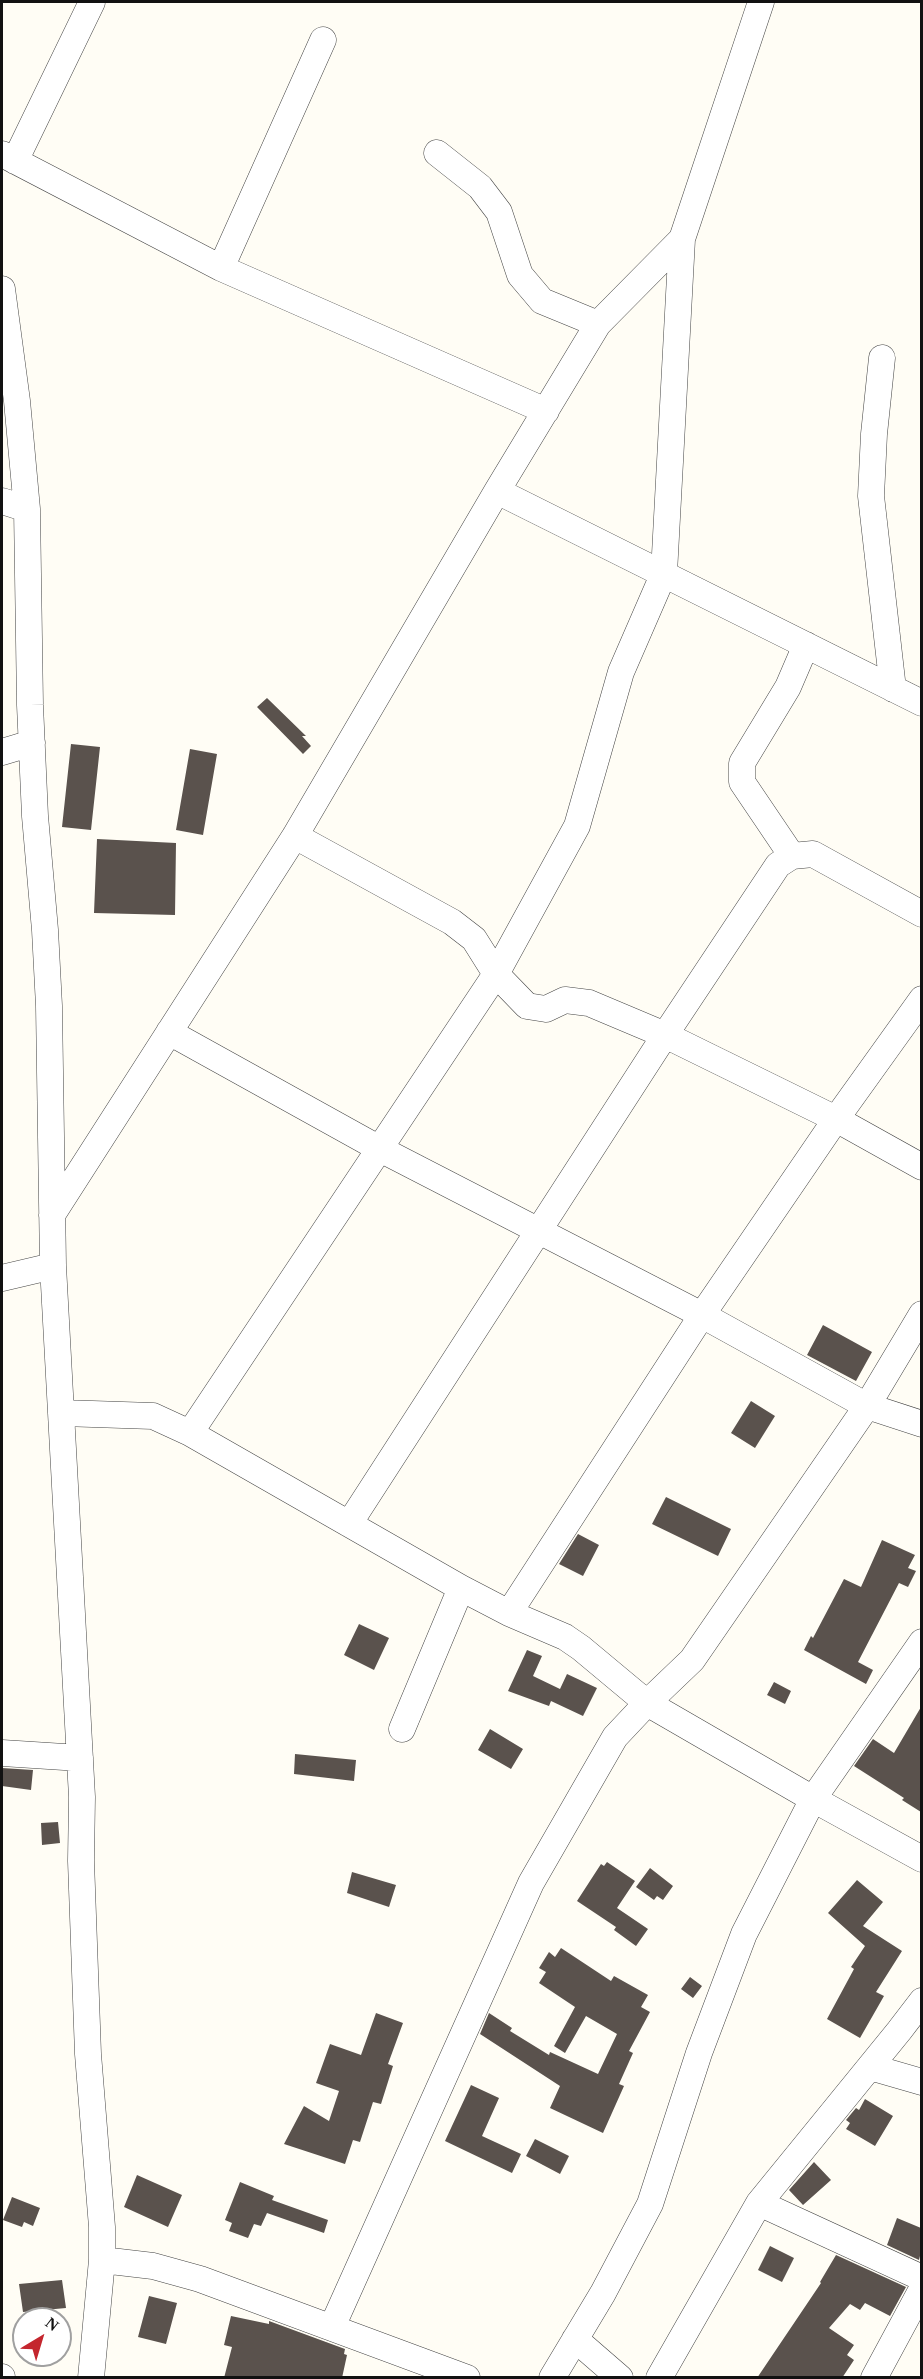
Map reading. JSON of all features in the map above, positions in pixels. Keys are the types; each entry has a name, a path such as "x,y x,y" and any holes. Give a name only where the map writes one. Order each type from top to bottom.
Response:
{"street":[{"path":"92,2 8,157 221,268 546,411"},
{"path":"190,1433 496,974 577,826 621,672 664,573 682,239 761,2"},
{"path":"221,268 323,40"},
{"path":"437,153 480,187 499,212 520,275 542,301 598,324"},
{"path":"52,1215 295,836 497,491 598,324 682,239"},
{"path":"2,289 17,401 27,508 32,743 49,1006 53,1266 81,1758 81,1861 88,2054 102,2228 102,2260 91,2378"},
{"path":"882,358 874,434 871,496 894,689"},
{"path":"497,491 921,703"},
{"path":"2,501 27,508"},
{"path":"792,856 742,782 742,763 788,687 806,645"},
{"path":"2,752 32,743"},
{"path":"295,836 452,922 474,939 496,974 527,1006 546,1009 565,1000 589,1003 665,1035 836,1119 921,1167"},
{"path":"349,1524 665,1035 778,865 792,856 813,854 921,914"},
{"path":"509,1613 702,1316 921,999"},
{"path":"169,1032 380,1149 702,1316 867,1406 921,1424"},
{"path":"2,1278 53,1266"},
{"path":"332,2327 531,1883 615,1737 692,1660 867,1406 921,1314"},
{"path":"62,1413 153,1416 190,1433 462,1588 509,1613 565,1637 647,1703 813,1799 921,1858"},
{"path":"402,1729 462,1588"},
{"path":"552,2378 603,2293 650,2204 699,2053 744,1934 813,1799 921,1641"},
{"path":"2,1753 81,1758"},
{"path":"658,2378 759,2203 921,2001"},
{"path":"870,2067 921,2082"},
{"path":"759,2203 921,2278"},
{"path":"102,2260 153,2266 200,2279 467,2378"},
{"path":"874,2378 921,2289"},
{"path":"575,2339 620,2378"}],"building":[{"path":"267,698 306,736 302,736 311,746 303,754 257,707"},
{"path":"71,744 100,747 91,830 62,827"},
{"path":"190,749 217,754 203,835 176,830"},
{"path":"97,839 176,843 175,915 94,913"},
{"path":"823,1325 872,1352 856,1381 807,1355"},
{"path":"751,1401 775,1416 755,1448 731,1433"},
{"path":"666,1497 731,1529 718,1556 652,1524"},
{"path":"578,1534 599,1545 583,1576 559,1564"},
{"path":"882,1540 915,1555 908,1568 916,1571 908,1587 899,1583 858,1662 873,1670 866,1684 804,1650 811,1636 813,1638 844,1579 861,1587"},
{"path":"359,1624 389,1638 374,1670 344,1655"},
{"path":"527,1650 542,1656 533,1676 560,1689 567,1674 597,1688 583,1716 551,1701 549,1706 508,1691"},
{"path":"774,1682 791,1691 785,1704 767,1695"},
{"path":"921,1707 921,1812 902,1800 904,1798 854,1766 873,1739 894,1753"},
{"path":"490,1729 523,1749 511,1769 478,1750"},
{"path":"295,1754 356,1760 354,1781 294,1774"},
{"path":"2,1768 33,1770 31,1790 2,1786"},
{"path":"58,1822 60,1843 42,1845 41,1823"},
{"path":"607,1862 635,1881 617,1908 648,1929 636,1946 614,1930 616,1927 577,1901 601,1864 604,1866"},
{"path":"650,1868 673,1886 663,1900 657,1896 654,1900 636,1887"},
{"path":"352,1872 396,1885 389,1907 347,1893"},
{"path":"857,1880 883,1902 863,1926 902,1951 876,1992 884,1996 860,2038 827,2019 854,1969 851,1967 865,1946 828,1913"},
{"path":"561,1948 611,1981 614,1976 648,1995 641,2007 650,2012 629,2051 633,2053 619,2084 624,2086 603,2133 550,2108 560,2086 480,2034 489,2013 512,2028 510,2031 549,2055 550,2052 598,2074 617,2034 586,2016 565,2053 554,2046 575,2007 539,1983 546,1972 539,1968 549,1952 555,1957"},
{"path":"690,1977 702,1986 693,1998 681,1989"},
{"path":"376,2013 403,2023 388,2064 393,2066 381,2104 373,2102 360,2142 353,2140 345,2164 284,2144 304,2106 329,2121 339,2091 316,2083 330,2044 361,2055"},
{"path":"471,2085 499,2098 482,2136 521,2154 512,2173 445,2141"},
{"path":"865,2099 893,2116 875,2146 846,2129 850,2123 846,2120 856,2108 859,2110"},
{"path":"535,2139 569,2156 560,2174 526,2156"},
{"path":"814,2162 831,2180 803,2205 789,2190"},
{"path":"137,2175 182,2195 168,2227 124,2207"},
{"path":"240,2182 274,2196 272,2200 328,2220 324,2233 267,2213 261,2226 254,2224 248,2238 229,2231 232,2223 225,2220"},
{"path":"12,2197 40,2208 33,2226 24,2222 22,2227 3,2220"},
{"path":"897,2218 921,2228 919,2260 887,2245"},
{"path":"770,2246 794,2258 782,2282 758,2270"},
{"path":"836,2255 906,2287 890,2316 865,2303 860,2310 850,2304 829,2328 854,2345 847,2355 854,2360 842,2378 757,2378 821,2283"},
{"path":"62,2280 66,2307 22,2307 19,2284"},
{"path":"149,2296 177,2303 166,2344 138,2337"},
{"path":"231,2316 269,2324 269,2321 345,2349 344,2354 347,2355 342,2378 224,2378 232,2347 224,2345"}]}
